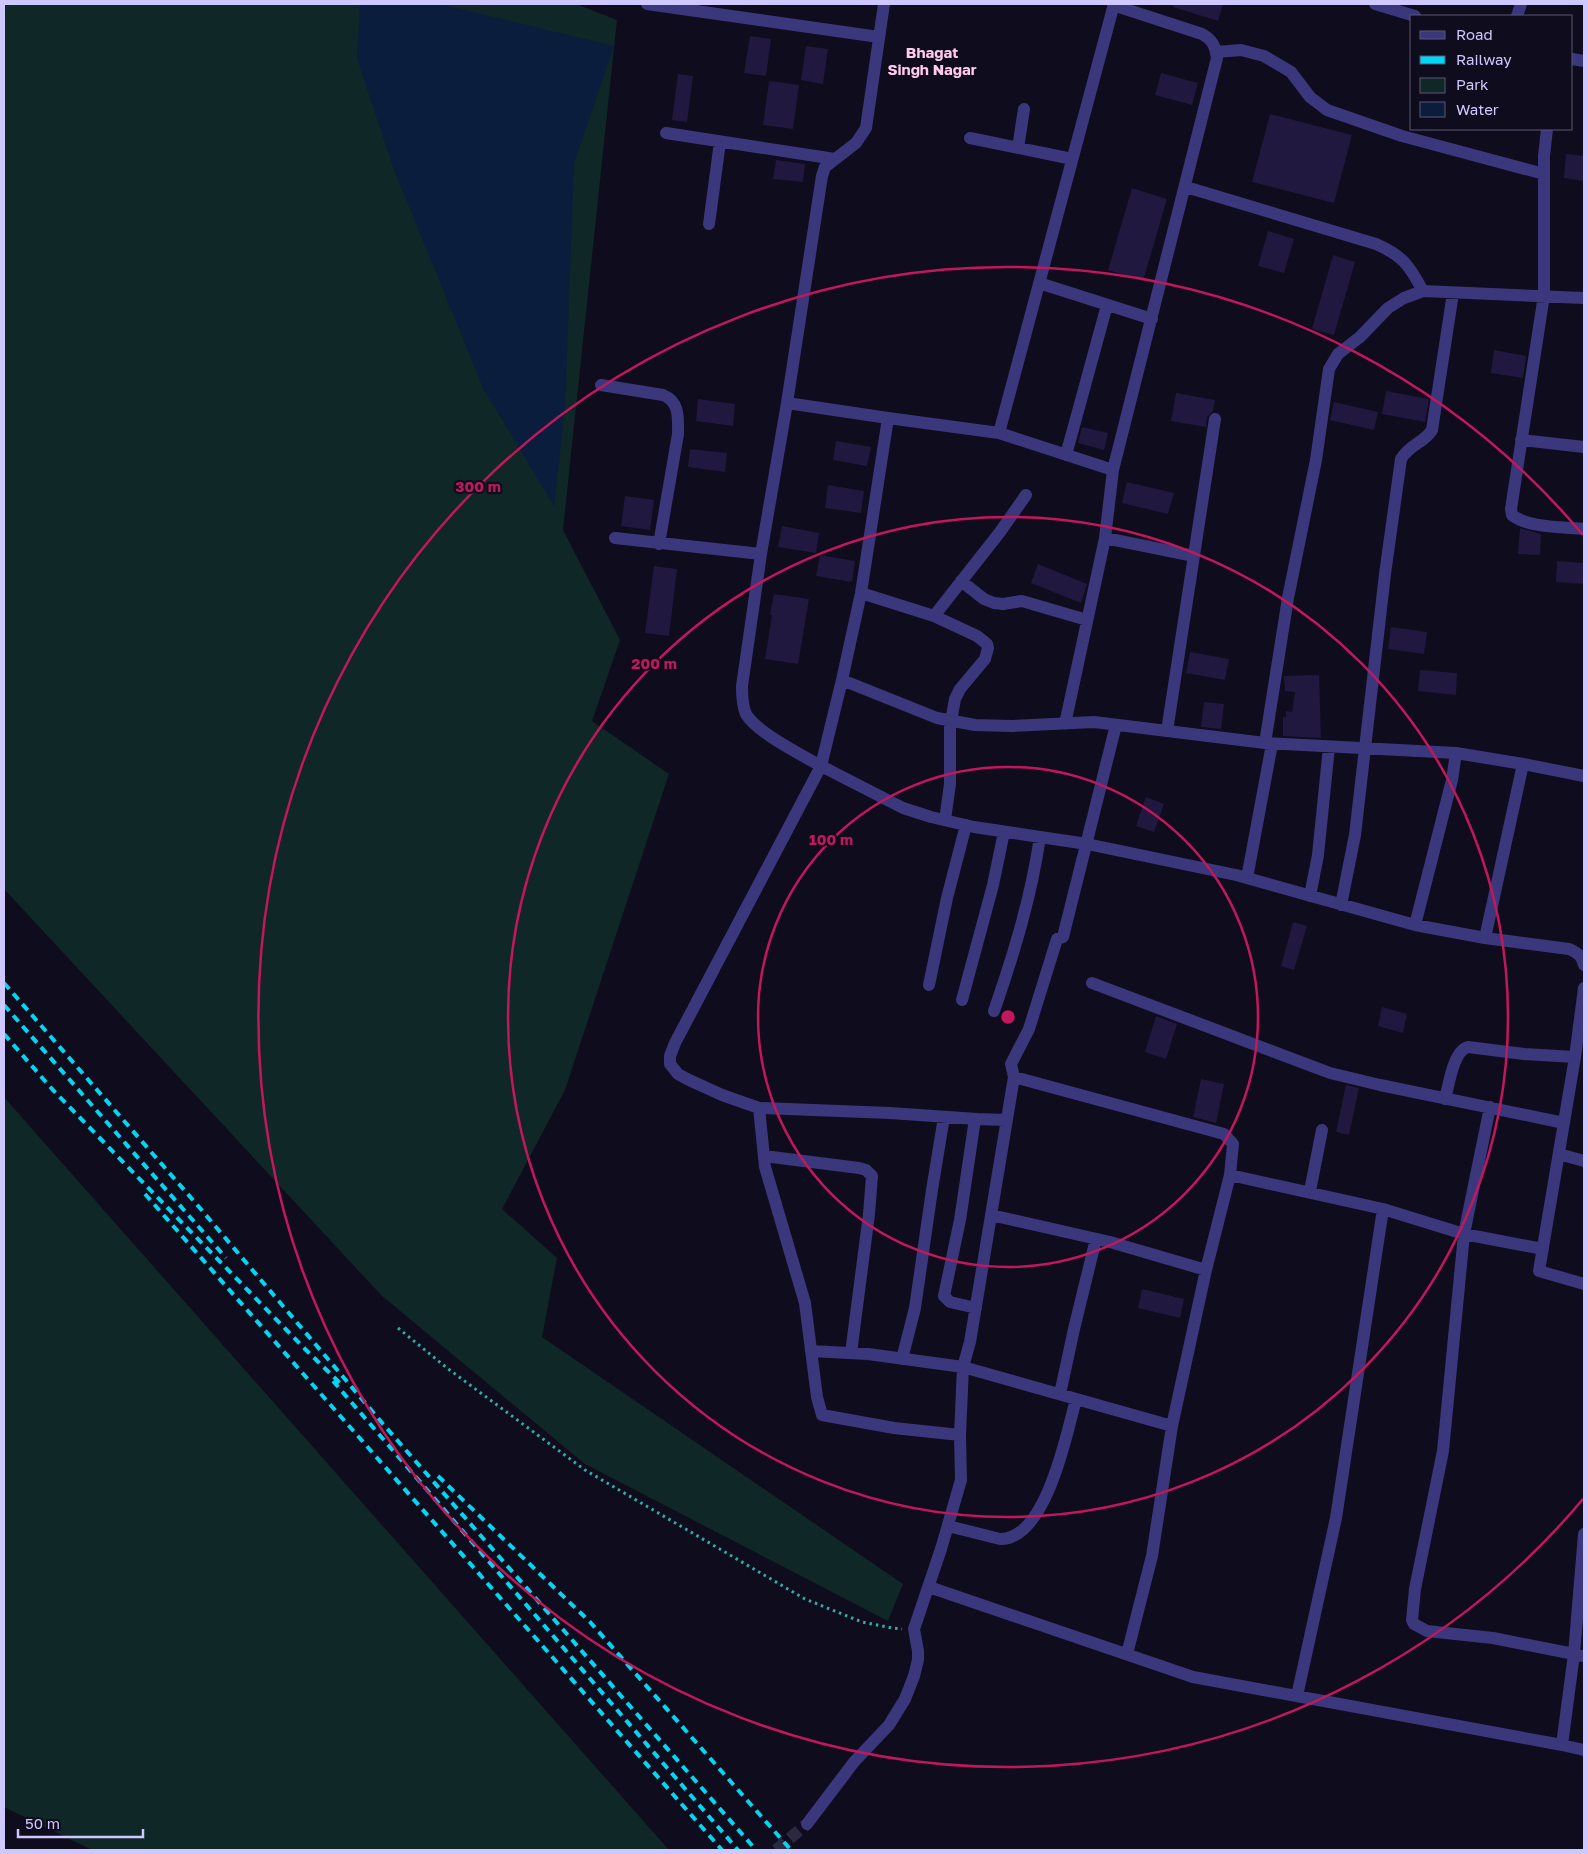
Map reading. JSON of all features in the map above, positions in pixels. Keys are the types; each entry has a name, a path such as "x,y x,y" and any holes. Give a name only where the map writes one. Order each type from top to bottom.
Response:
{"street":[{"path":"647,4 879,37"},
{"path":"884,4 866,128 856,143 825,166 822,176 787,403 761,554 742,686 742,698 746,714 766,734 821,766 904,808 945,820 1004,832 1087,844 1247,878 1415,925 1485,938 1548,945 1569,949 1583,957"},
{"path":"998,434 1114,4 1210,38 1214,44 1217,58 1114,470 1105,538 1065,724"},
{"path":"1375,4 1412,15"},
{"path":"1216,52 1241,50 1264,56 1292,72 1310,97 1327,110 1402,136 1544,174"},
{"path":"1018,148 1024,109"},
{"path":"1547,130 1544,174 1544,295 1512,500 1512,515 1517,519 1535,524 1584,529"},
{"path":"666,133 835,159"},
{"path":"970,138 1072,159"},
{"path":"709,224 720,142"},
{"path":"1186,186 1376,244 1398,255 1413,273 1424,292"},
{"path":"1039,283 1152,319"},
{"path":"1247,878 1288,598 1316,460 1329,369 1338,354 1360,337 1388,308 1404,298 1424,292 1584,298"},
{"path":"1341,905 1355,835 1385,574 1401,459 1406,450 1425,438 1432,430 1453,293"},
{"path":"1066,455 1108,305"},
{"path":"601,385 664,394 671,398 675,404 678,434 659,544"},
{"path":"787,403 998,434 1114,470"},
{"path":"888,418 861,593 821,766 675,1043 670,1056 670,1064 678,1074 722,1095 759,1108 1006,1120"},
{"path":"1167,731 1215,419"},
{"path":"1521,440 1584,448"},
{"path":"934,616 1000,532 1026,495"},
{"path":"615,538 761,554"},
{"path":"1105,538 1194,556"},
{"path":"961,582 984,598 994,602 1002,604 1022,601 1087,620"},
{"path":"861,593 934,616 977,636 984,641 988,648 985,659 960,689 953,706 950,721 950,784 945,820"},
{"path":"842,680 937,718 975,725 1012,726 1094,722 1268,743 1456,753 1584,776"},
{"path":"807,1824 854,1762 889,1725 905,1700 918,1660 914,1629 961,1480 960,1435 963,1367 976,1308 1014,1077 1011,1064 1030,1029 1057,939 1064,938 1077,878 1116,725"},
{"path":"1310,896 1318,855 1329,747"},
{"path":"1415,925 1452,780 1456,753"},
{"path":"1485,938 1523,764"},
{"path":"929,985 966,825"},
{"path":"962,1000 988,903 1004,832"},
{"path":"994,1011 1008,971 1034,878 1040,837"},
{"path":"1092,983 1330,1073 1444,1099 1564,1123"},
{"path":"1584,988 1578,1055 1564,1123 1539,1271 1584,1284"},
{"path":"1444,1099 1457,1055 1464,1048 1524,1054 1578,1055"},
{"path":"1014,1077 1217,1131 1224,1134 1233,1144 1230,1175 1206,1270 1172,1426 1152,1556 1127,1654"},
{"path":"1490,1107 1464,1234 1443,1451 1415,1589 1412,1620 1414,1624 1427,1631 1493,1638 1579,1655"},
{"path":"759,1108 765,1167 805,1303 817,1397 822,1415 894,1428 960,1435"},
{"path":"902,1359 915,1308 944,1117"},
{"path":"975,1119 960,1220 944,1296 950,1302 976,1308"},
{"path":"1310,1191 1322,1130"},
{"path":"1559,1154 1584,1161"},
{"path":"764,1156 859,1168 866,1170 872,1176 851,1353"},
{"path":"1230,1175 1310,1191 1384,1209 1464,1234 1543,1249"},
{"path":"1297,1696 1336,1518 1384,1209"},
{"path":"990,1215 1096,1239 1206,1270"},
{"path":"1060,1394 1096,1239"},
{"path":"811,1351 851,1353 963,1367 1172,1426"},
{"path":"948,1526 1006,1539 1013,1537 1030,1522 1054,1481 1076,1399"},
{"path":"1562,1744 1579,1655 1584,1534"},
{"path":"928,1586 1193,1677 1562,1744 1584,1750"}],"path":[{"path":"398,1328 446,1368 585,1470 805,1599 862,1622 892,1628 914,1629"}],"green space":[{"path":"4,4 576,4 617,20 563,530 620,640 592,721 669,774 565,1090 502,1209 557,1258 542,1337 903,1584 888,1621 585,1464 382,1296 4,889"},
{"path":"4,1097 669,1850 92,1850 4,1807"}],"water":[{"path":"360,4 444,4 614,46 574,163 565,410 554,506 484,390 393,167 357,58"}],"building":[{"path":"1173,4 1223,4 1218,21 1173,7"},
{"path":"750,36 771,39 766,76 744,73"},
{"path":"806,46 828,49 823,84 801,80"},
{"path":"1161,73 1198,83 1192,105 1155,95"},
{"path":"678,74 693,76 687,122 672,120"},
{"path":"769,81 799,85 793,129 763,125"},
{"path":"1270,114 1352,135 1334,203 1252,182"},
{"path":"1566,154 1584,156 1584,181 1564,178"},
{"path":"776,160 805,164 803,182 773,179"},
{"path":"1132,188 1167,199 1143,281 1108,270"},
{"path":"1268,231 1294,239 1284,273 1258,266"},
{"path":"1333,255 1355,262 1334,335 1312,329"},
{"path":"1494,350 1526,356 1523,378 1491,373"},
{"path":"1386,391 1429,399 1425,422 1382,414"},
{"path":"1176,393 1215,400 1213,411 1207,417 1206,427 1171,421"},
{"path":"698,399 735,404 733,426 696,421"},
{"path":"1334,402 1378,412 1374,430 1330,420"},
{"path":"1082,427 1108,433 1104,450 1078,443"},
{"path":"836,441 871,447 867,466 833,460"},
{"path":"690,449 727,453 725,472 688,467"},
{"path":"1127,482 1174,493 1168,514 1122,503"},
{"path":"828,485 864,491 861,513 825,508"},
{"path":"625,496 654,500 650,530 621,526"},
{"path":"782,526 819,533 816,553 778,547"},
{"path":"1520,528 1541,534 1540,555 1518,554"},
{"path":"820,555 855,561 852,582 816,576"},
{"path":"1557,561 1584,563 1584,584 1556,582"},
{"path":"1038,564 1087,584 1081,603 1031,583"},
{"path":"654,566 677,569 669,636 645,633"},
{"path":"774,594 809,599 798,664 765,659"},
{"path":"1391,627 1427,632 1424,654 1388,649"},
{"path":"1190,652 1229,659 1225,680 1186,673"},
{"path":"1420,670 1457,673 1456,695 1418,691"},
{"path":"1319,675 1321,738 1283,736 1283,717 1286,717 1286,711 1292,712 1295,692 1285,691 1284,676"},
{"path":"1204,702 1224,704 1221,729 1201,727"},
{"path":"1146,797 1164,804 1154,832 1136,826"},
{"path":"1293,922 1307,926 1294,970 1281,966"},
{"path":"1382,1007 1407,1014 1403,1033 1378,1026"},
{"path":"1156,1016 1177,1024 1166,1059 1145,1052"},
{"path":"1201,1079 1224,1084 1216,1123 1193,1117"},
{"path":"1346,1085 1359,1088 1349,1135 1336,1132"},
{"path":"1142,1289 1184,1299 1180,1318 1138,1308"}],"tunnel":[{"path":"776,1850 807,1824"}],"railway":[{"path":"4,983 199,1207 383,1424 756,1850"},
{"path":"4,1005 226,1258"},
{"path":"4,1034 52,1089 342,1385"},
{"path":"145,1194 722,1850"},
{"path":"333,1381 738,1850"},
{"path":"438,1476 590,1622 791,1850"}],"district":[{"name":"Bhagat Singh Nagar","path":"932,62"}]}
